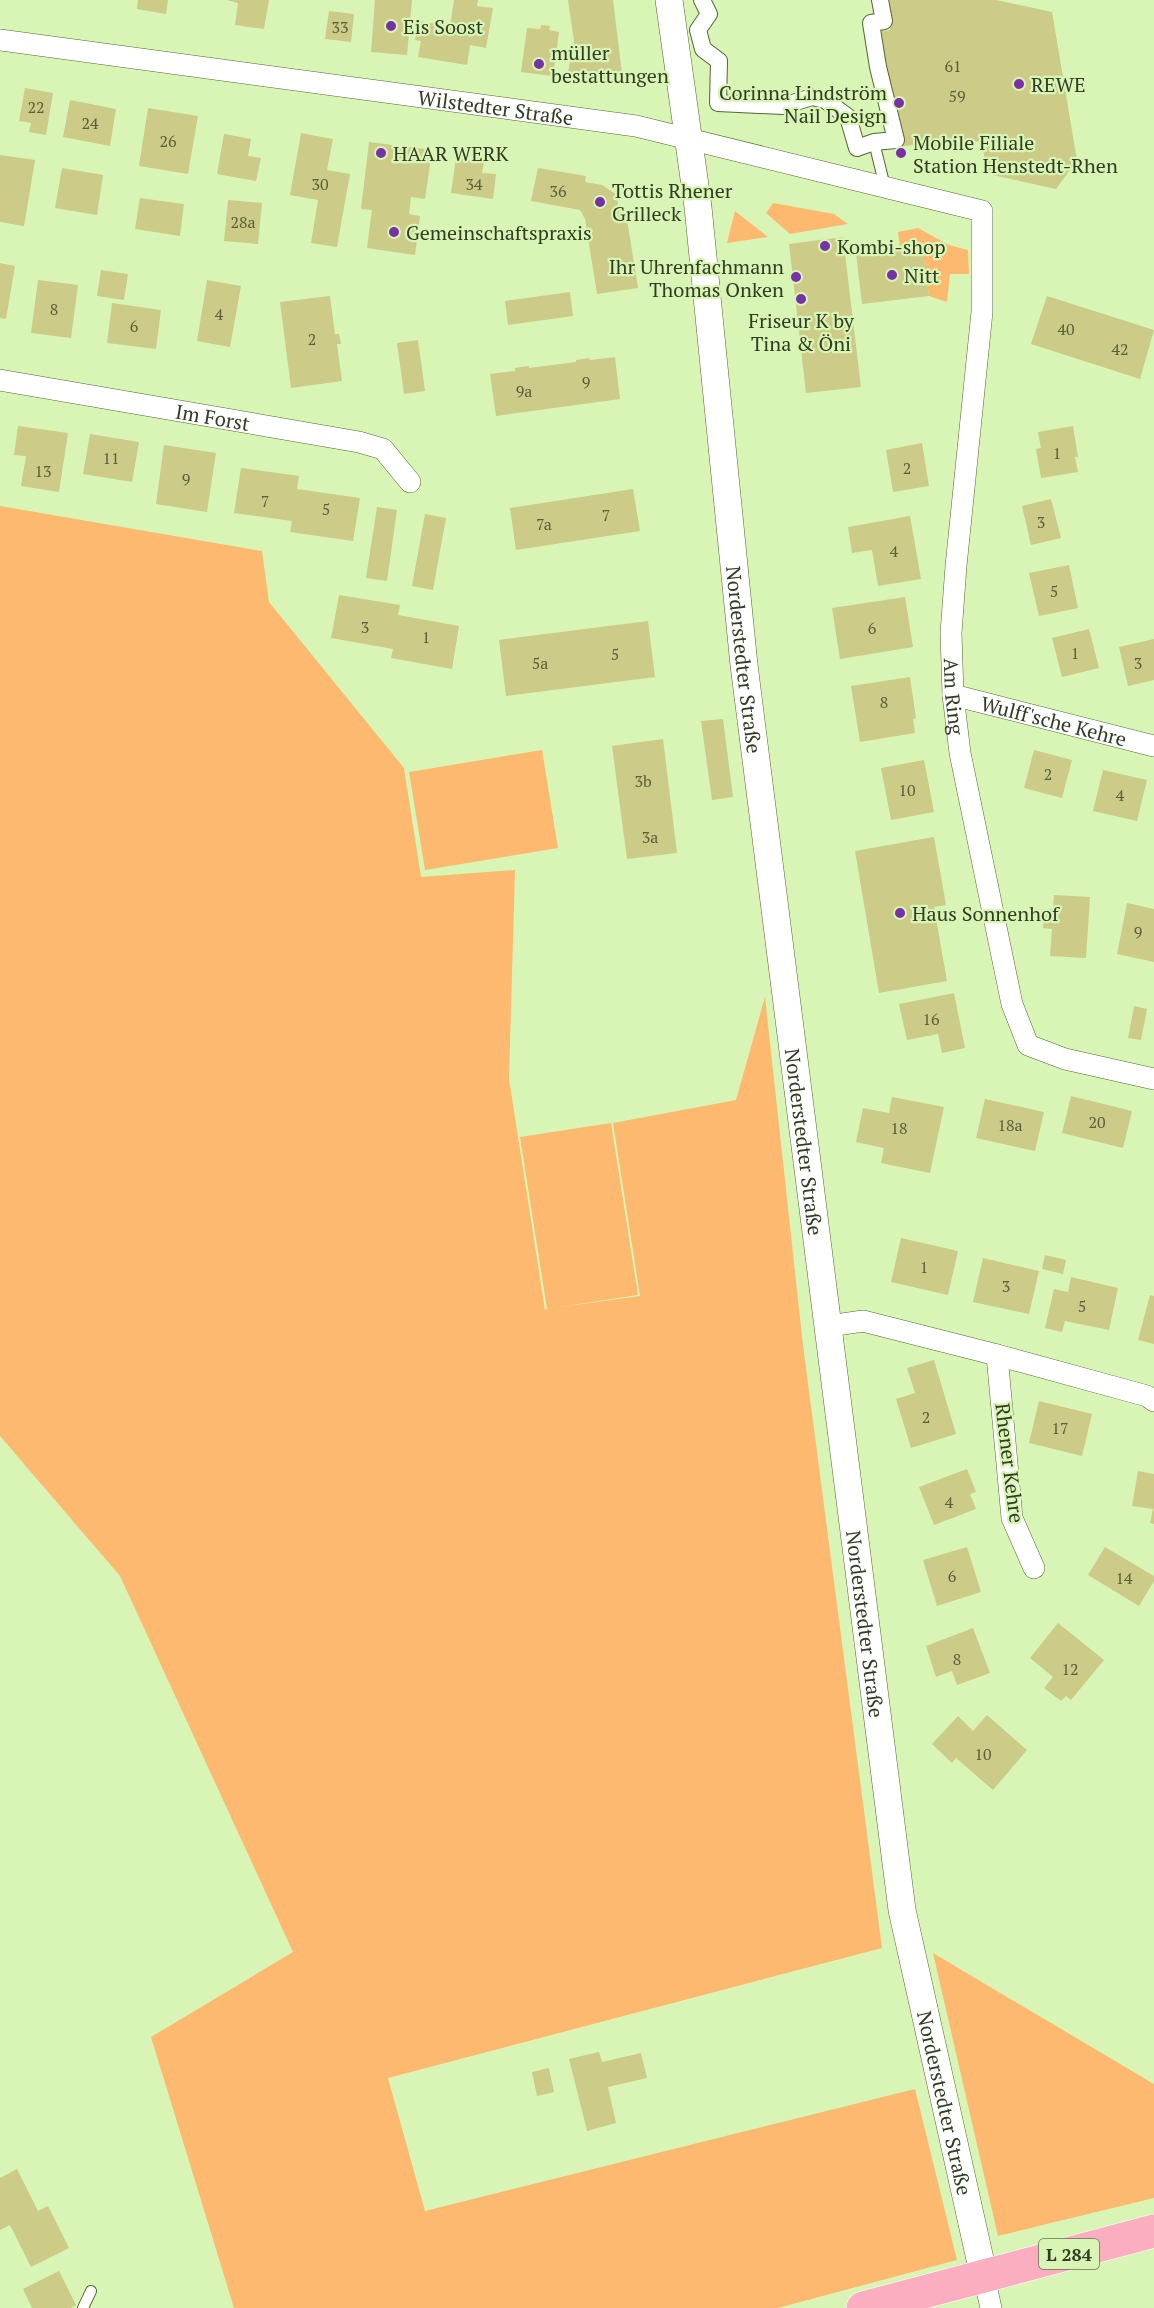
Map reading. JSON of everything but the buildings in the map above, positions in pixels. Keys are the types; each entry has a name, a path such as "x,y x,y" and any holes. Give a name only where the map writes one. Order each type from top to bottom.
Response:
{"main road":[{"name":"L 284","path":"863,2308 1154,2231"}],"street":[{"name":"Norderstedter Straße","path":"669,0 690,141 744,665 902,1910 984,2277"},
{"path":"702,0 709,15 698,30 703,49 719,61 718,104 783,106 812,97 825,100 848,117 857,148 874,142 896,140 878,67 871,23 884,21 880,0"},
{"name":"Wilstedter Straße","path":"0,40 636,126 982,211"},
{"name":"Am Ring","path":"982,211 982,312 951,633 953,695 960,753 1010,993 1028,1045 1065,1059 1154,1079"},
{"name":"Im Forst","path":"0,380 359,442 383,449 410,482"},
{"name":"Wulff'sche Kehre","path":"953,695 1154,746"},
{"path":"829,1326 862,1321 1148,1396 1154,1401"},
{"name":"Rhener Kehre","path":"997,1355 1012,1518 1034,1568"},
{"path":"984,2277 991,2308"}],"lane":[{"path":"874,142 885,187"},
{"path":"83,2308 90,2291"}],"shaded area":[{"path":"773,203 834,214 848,224 790,234 766,213"},
{"path":"735,211 768,237 727,243"},
{"path":"918,228 949,245 968,250 969,274 950,274 947,302 929,296 922,246 900,248 898,232"},
{"path":"0,506 262,551 269,602 404,768 421,877 515,870 509,1079 545,1310 547,1309 520,1137 611,1123 638,1295 560,1307 640,1296 613,1123 736,1100 765,997 803,1345 882,1948 388,2078 425,2211 915,2089 957,2260 778,2308 234,2308 151,2037 293,1952 120,1576 0,1436"},
{"path":"542,750 558,848 425,870 409,772"},
{"path":"933,1953 1154,2084 1154,2198 998,2236"}],"place":[{"name":"Eis Soost","path":"391,26"},
{"name":"müller bestattungen","path":"539,64"},
{"name":"REWE","path":"1019,84"},
{"name":"Corinna Lindström Nail Design","path":"899,103"},
{"name":"HAAR WERK","path":"381,153"},
{"name":"Mobile Filiale Station Henstedt-Rhen","path":"901,153"},
{"name":"Tottis Rhener Grilleck","path":"600,202"},
{"name":"Gemeinschaftspraxis","path":"394,232"},
{"name":"Kombi-shop","path":"825,246"},
{"name":"Nitt","path":"892,275"},
{"name":"Ihr Uhrenfachmann Thomas Onken","path":"796,277"},
{"name":"Friseur K by Tina & Öni","path":"801,299"},
{"name":"Haus Sonnenhof","path":"900,913"}]}
